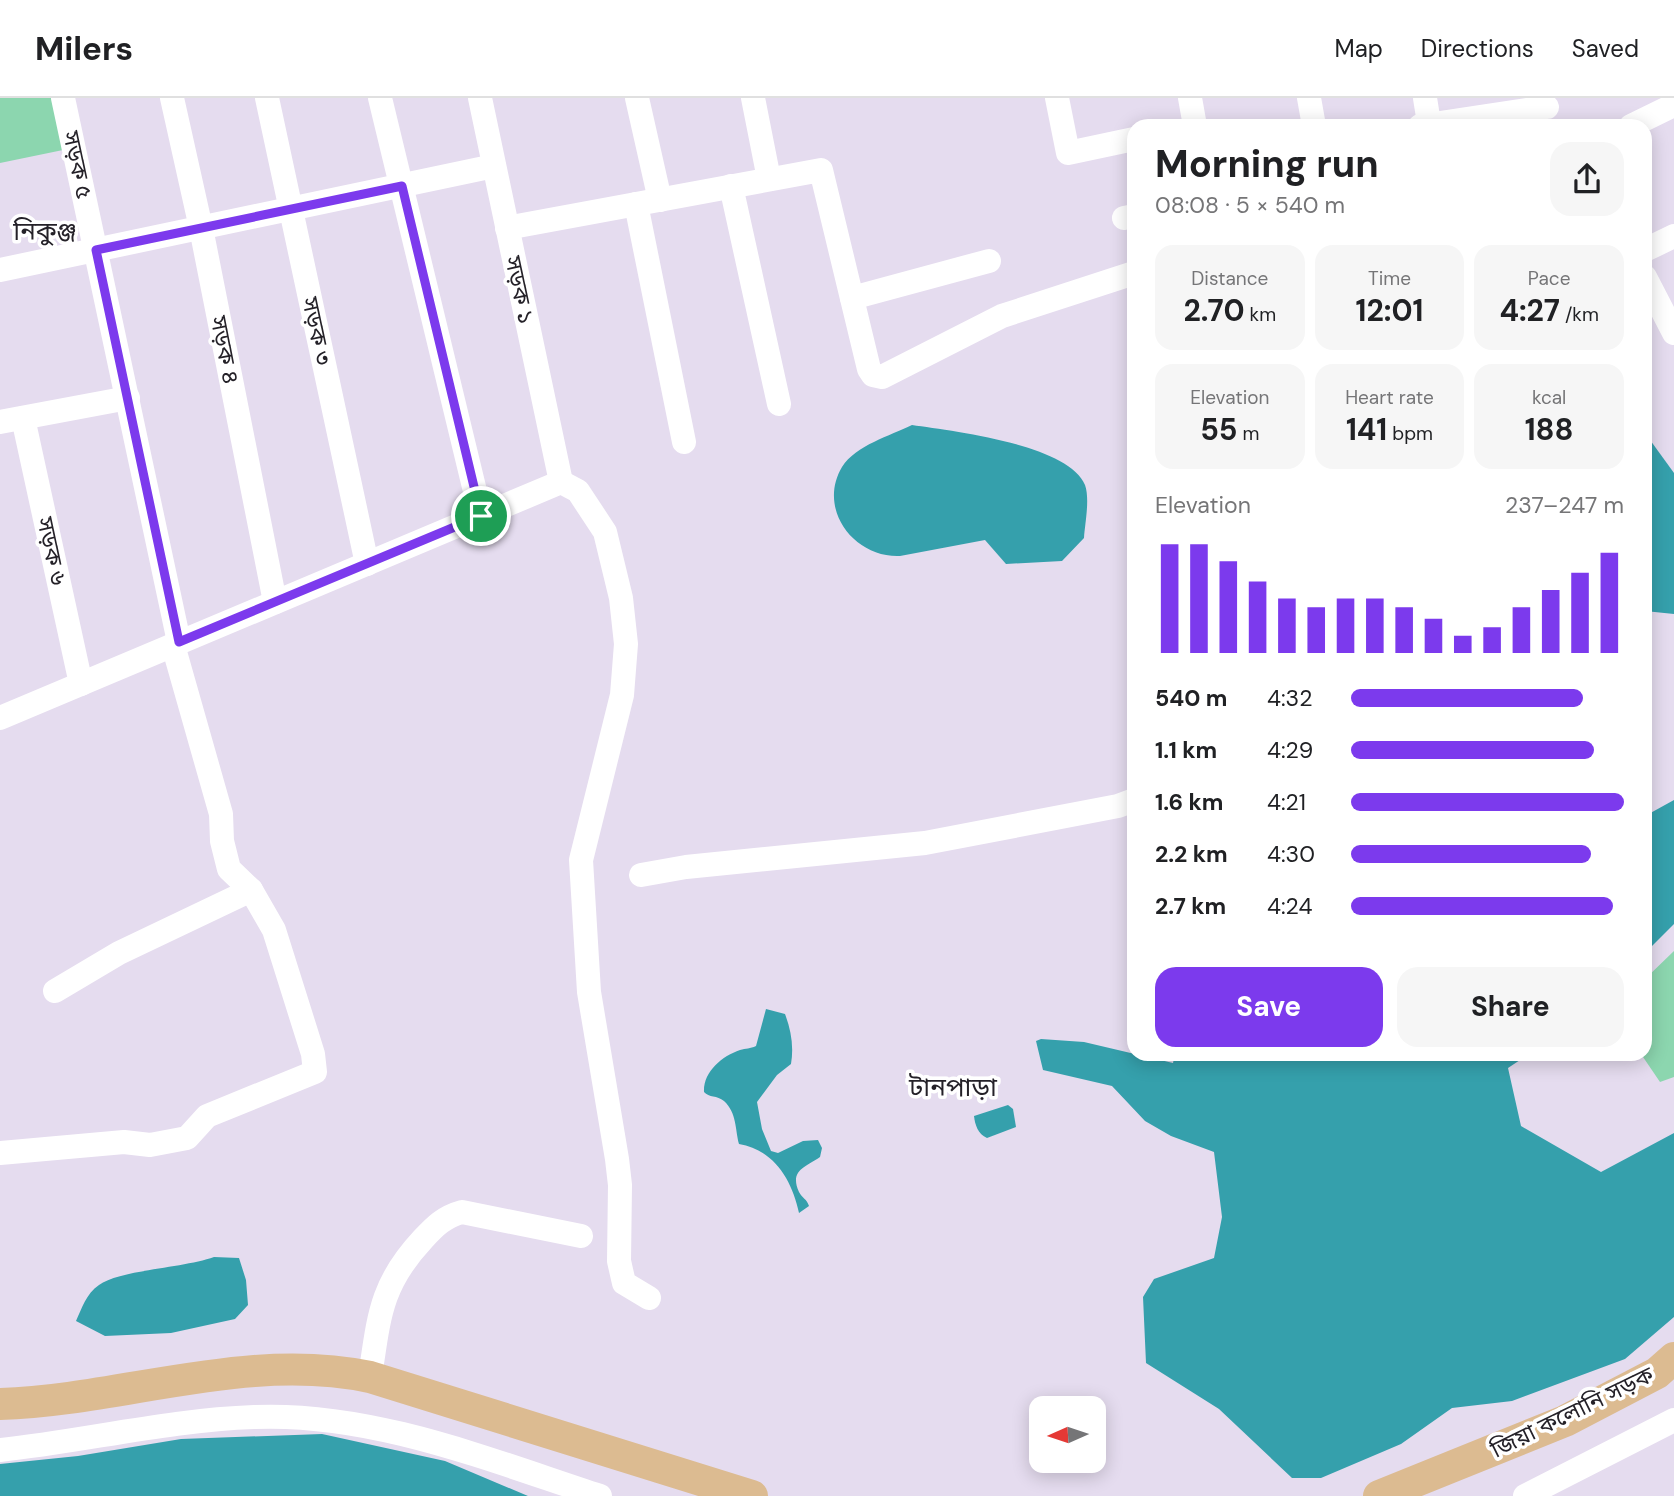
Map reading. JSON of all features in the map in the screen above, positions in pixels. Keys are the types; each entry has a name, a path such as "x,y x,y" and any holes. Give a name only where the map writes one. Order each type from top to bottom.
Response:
{"main road":[{"name":"জিয়া কলোনি সড়ক","path":"1379,1496 1468,1463 1565,1421 1657,1373 1674,1358"},
{"path":"0,1404 107,1394 204,1376 282,1369 338,1370 370,1377 752,1496"},
{"path":"1429,1496 1603,1419 1633,1403 1674,1374"}],"street":[{"name":"সড়ক ৫","path":"0,1153 112,1142 150,1145 187,1138 207,1116 315,1072 313,1054 274,930 251,890 229,869 222,841 221,814 176,643 128,398 63,98"},
{"name":"সড়ক ৪","path":"172,98 201,228 275,602"},
{"name":"সড়ক ৩","path":"267,98 367,564"},
{"path":"380,98 481,516"},
{"name":"সড়ক ১","path":"480,98 561,482"},
{"path":"637,98 648,202 684,442"},
{"path":"754,98 769,179"},
{"path":"1057,98 1068,153 1127,140"},
{"path":"1189,98 1194,119"},
{"path":"1309,98 1313,119"},
{"path":"1424,119 1425,98"},
{"path":"1645,119 1674,105"},
{"path":"1474,119 1550,110"},
{"path":"0,270 494,166"},
{"path":"507,228 821,170 869,369 873,375 882,377 1002,316 1127,275"},
{"path":"731,186 779,404"},
{"path":"1652,247 1674,236"},
{"path":"852,298 989,261"},
{"path":"1652,291 1674,333"},
{"path":"12,420 128,398"},
{"name":"সড়ক ৬","path":"12,420 80,684"},
{"path":"0,718 561,482 578,491 605,533 621,598 625,644 622,695 582,860 589,992 620,1185 619,1261 624,1283 649,1298"},
{"path":"641,875 686,867 925,843 1118,807 1127,803"},
{"path":"55,991 119,953 251,890"},
{"path":"370,1377 381,1308 393,1276 445,1217 462,1212 581,1236"},
{"path":"0,1451 254,1417 330,1420 414,1437 600,1496"},
{"path":"1525,1496 1674,1420"}],"green space":[{"path":"0,98 52,98 63,150 0,163"},
{"path":"1674,951 1674,1077 1660,1082 1646,1061 1652,1061 1652,972"}],"water":[{"path":"912,425 1007,442 1056,459 1074,471 1085,485 1087,504 1084,538 1062,561 1006,564 985,540 900,556 868,549 844,528 837,514 835,483 848,459 874,442"},
{"path":"1652,443 1674,473 1674,614 1652,612"},
{"path":"1674,800 1674,924 1652,946 1652,812"},
{"path":"766,1009 785,1014 792,1051 791,1064 777,1075 757,1102 762,1129 771,1151 778,1153 803,1141 818,1140 822,1148 820,1157 800,1170 796,1179 799,1192 809,1206 799,1213 792,1189 779,1168 762,1153 739,1144 728,1106 721,1099 704,1092 710,1072 720,1061 740,1050 756,1046"},
{"path":"1041,1039 1084,1042 1127,1052 1127,1061 1173,1063 1518,1061 1508,1068 1521,1126 1601,1172 1674,1133 1674,1317 1625,1359 1512,1401 1452,1408 1401,1444 1321,1478 1292,1478 1219,1409 1146,1363 1143,1297 1154,1279 1214,1258 1222,1217 1214,1152 1171,1136 1145,1121 1112,1086 1043,1070 1036,1041"},
{"path":"1008,1105 1013,1109 1016,1127 987,1138 981,1134 974,1116"},
{"path":"214,1257 239,1258 246,1280 248,1305 235,1319 171,1333 105,1336 76,1321 91,1293 108,1280"},
{"path":"322,1434 445,1461 528,1496 0,1496 0,1464 78,1456 181,1439"}],"district":[{"name":"নিকুঞ্জ","path":"45,231"},
{"name":"টানপাড়া","path":"953,1087"}],"route":[{"path":"402,186 481,516 179,642 96,250 402,186"}]}
